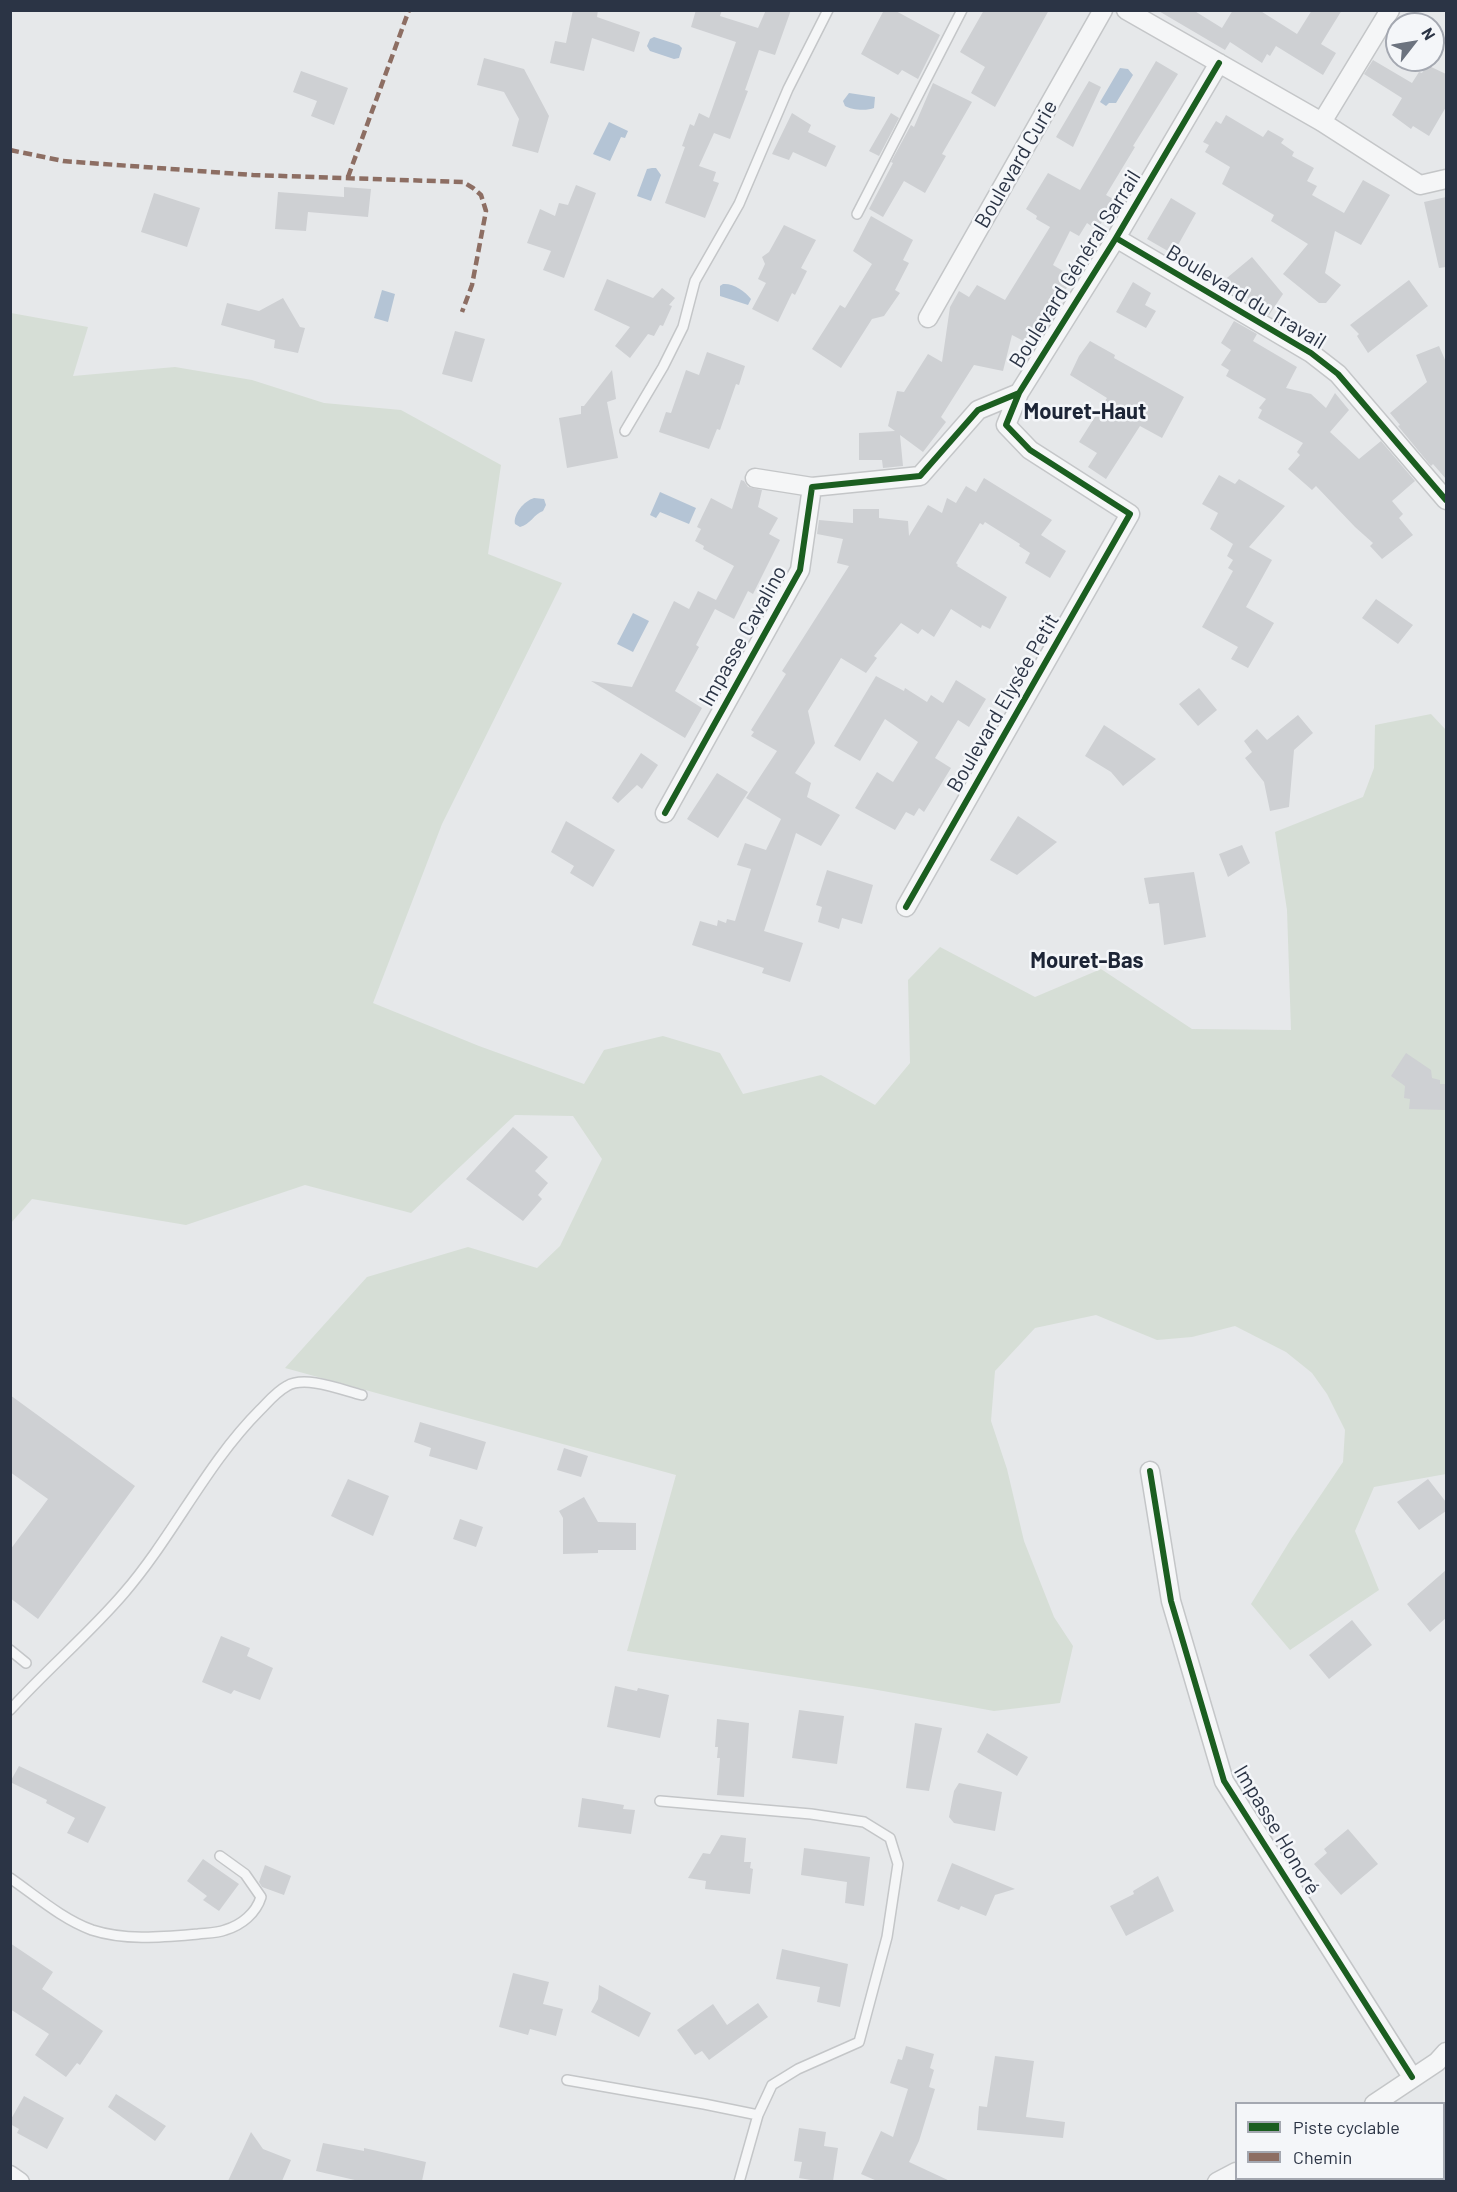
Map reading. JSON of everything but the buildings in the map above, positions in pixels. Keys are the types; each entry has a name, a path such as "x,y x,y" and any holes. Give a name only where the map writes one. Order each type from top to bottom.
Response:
{"street":[{"name":"Boulevard Curie","path":"928,318 1103,10"},
{"path":"1126,10 1322,122 1420,184 1446,179"},
{"path":"1322,122 1390,10"},
{"name":"Boulevard Général Sarrail","path":"1130,514 1030,450 1006,425 1018,393 1116,238 1219,63"},
{"name":"Boulevard du Travail","path":"1116,238 1311,353 1338,374 1446,500"},
{"path":"754,478 812,487 920,476 978,410 1018,393"},
{"name":"Impasse Cavalino","path":"665,813 800,570 812,487"},
{"name":"Boulevard Elysée Petit","path":"906,907 1130,514"},
{"name":"Impasse Honoré","path":"1150,1471 1171,1601 1224,1781 1412,2077"},
{"path":"1375,2102 1437,2062 1446,2052"},
{"path":"1217,2181 1235,2172"},
{"path":"10,2175 20,2181"}],"lane":[{"path":"625,431 663,367 683,327 695,281 739,204 788,89 828,10"},
{"path":"857,214 962,10"},
{"path":"10,1710 125,1592 160,1547 183,1509 241,1429 276,1394 289,1384 310,1382 362,1395"},
{"path":"10,1650 26,1663"},
{"path":"660,1801 811,1814 864,1822 890,1838 898,1864 887,1937 859,2042 798,2069 772,2085 758,2115 739,2181"},
{"path":"10,1878 66,1918 92,1930 111,1935 152,1938 190,1935 224,1931 242,1922 257,1908 261,1897 245,1874 220,1856"},
{"path":"567,2080 758,2115"}],"shaded area":[{"path":"11,313 88,327 73,376 175,367 252,380 324,403 401,410 501,465 488,554 562,583 442,824 373,1003 479,1046 584,1084 604,1050 663,1036 720,1053 743,1094 821,1075 875,1105 910,1063 908,980 940,947 1035,997 1101,969 1192,1029 1291,1030 1287,910 1275,832 1363,797 1374,768 1375,725 1431,714 1446,730 1446,1474 1374,1487 1355,1531 1379,1590 1290,1650 1251,1604 1343,1462 1345,1430 1327,1394 1312,1373 1286,1352 1235,1326 1192,1337 1157,1340 1096,1315 1035,1328 995,1371 991,1421 1007,1469 1024,1541 1054,1617 1073,1646 1060,1703 994,1711 872,1689 627,1651 676,1475 285,1368 367,1277 468,1247 537,1268 560,1246 602,1159 573,1116 515,1115 411,1213 305,1185 186,1225 32,1199 11,1223"}],"water":[{"path":"654,37 679,45 682,48 679,58 674,59 650,51 647,46 650,39"},
{"path":"1120,68 1128,69 1133,75 1116,103 1109,103 1106,106 1100,102"},
{"path":"849,93 875,97 874,108 859,110 845,106 843,101"},
{"path":"609,122 628,131 625,138 621,137 610,161 593,154"},
{"path":"656,168 661,175 651,201 637,196 647,169"},
{"path":"723,284 735,286 746,293 751,299 748,305 720,296 720,286"},
{"path":"382,290 395,294 388,322 374,318"},
{"path":"660,492 696,508 689,524 660,512 656,518 650,515"},
{"path":"534,498 544,499 546,505 543,511 523,526 515,524 520,508"},
{"path":"633,613 649,621 633,652 617,644"}],"marked path":[{"path":"348,177 409,10"},
{"path":"10,150 63,161 253,175 463,182 481,195 486,211 472,285 462,312"}],"cycle path":[{"path":"906,907 1130,514 1030,450 1006,425 1019,393 1116,238 1219,63"},
{"path":"1116,238 1311,353 1338,374 1446,500"},
{"path":"665,813 800,570 812,487 920,476 978,410 1019,393"},
{"path":"1150,1471 1171,1601 1224,1781 1412,2077"}],"district":[{"name":"Mouret-Haut","path":"1085,412"},
{"name":"Mouret-Bas","path":"1087,961"}]}
